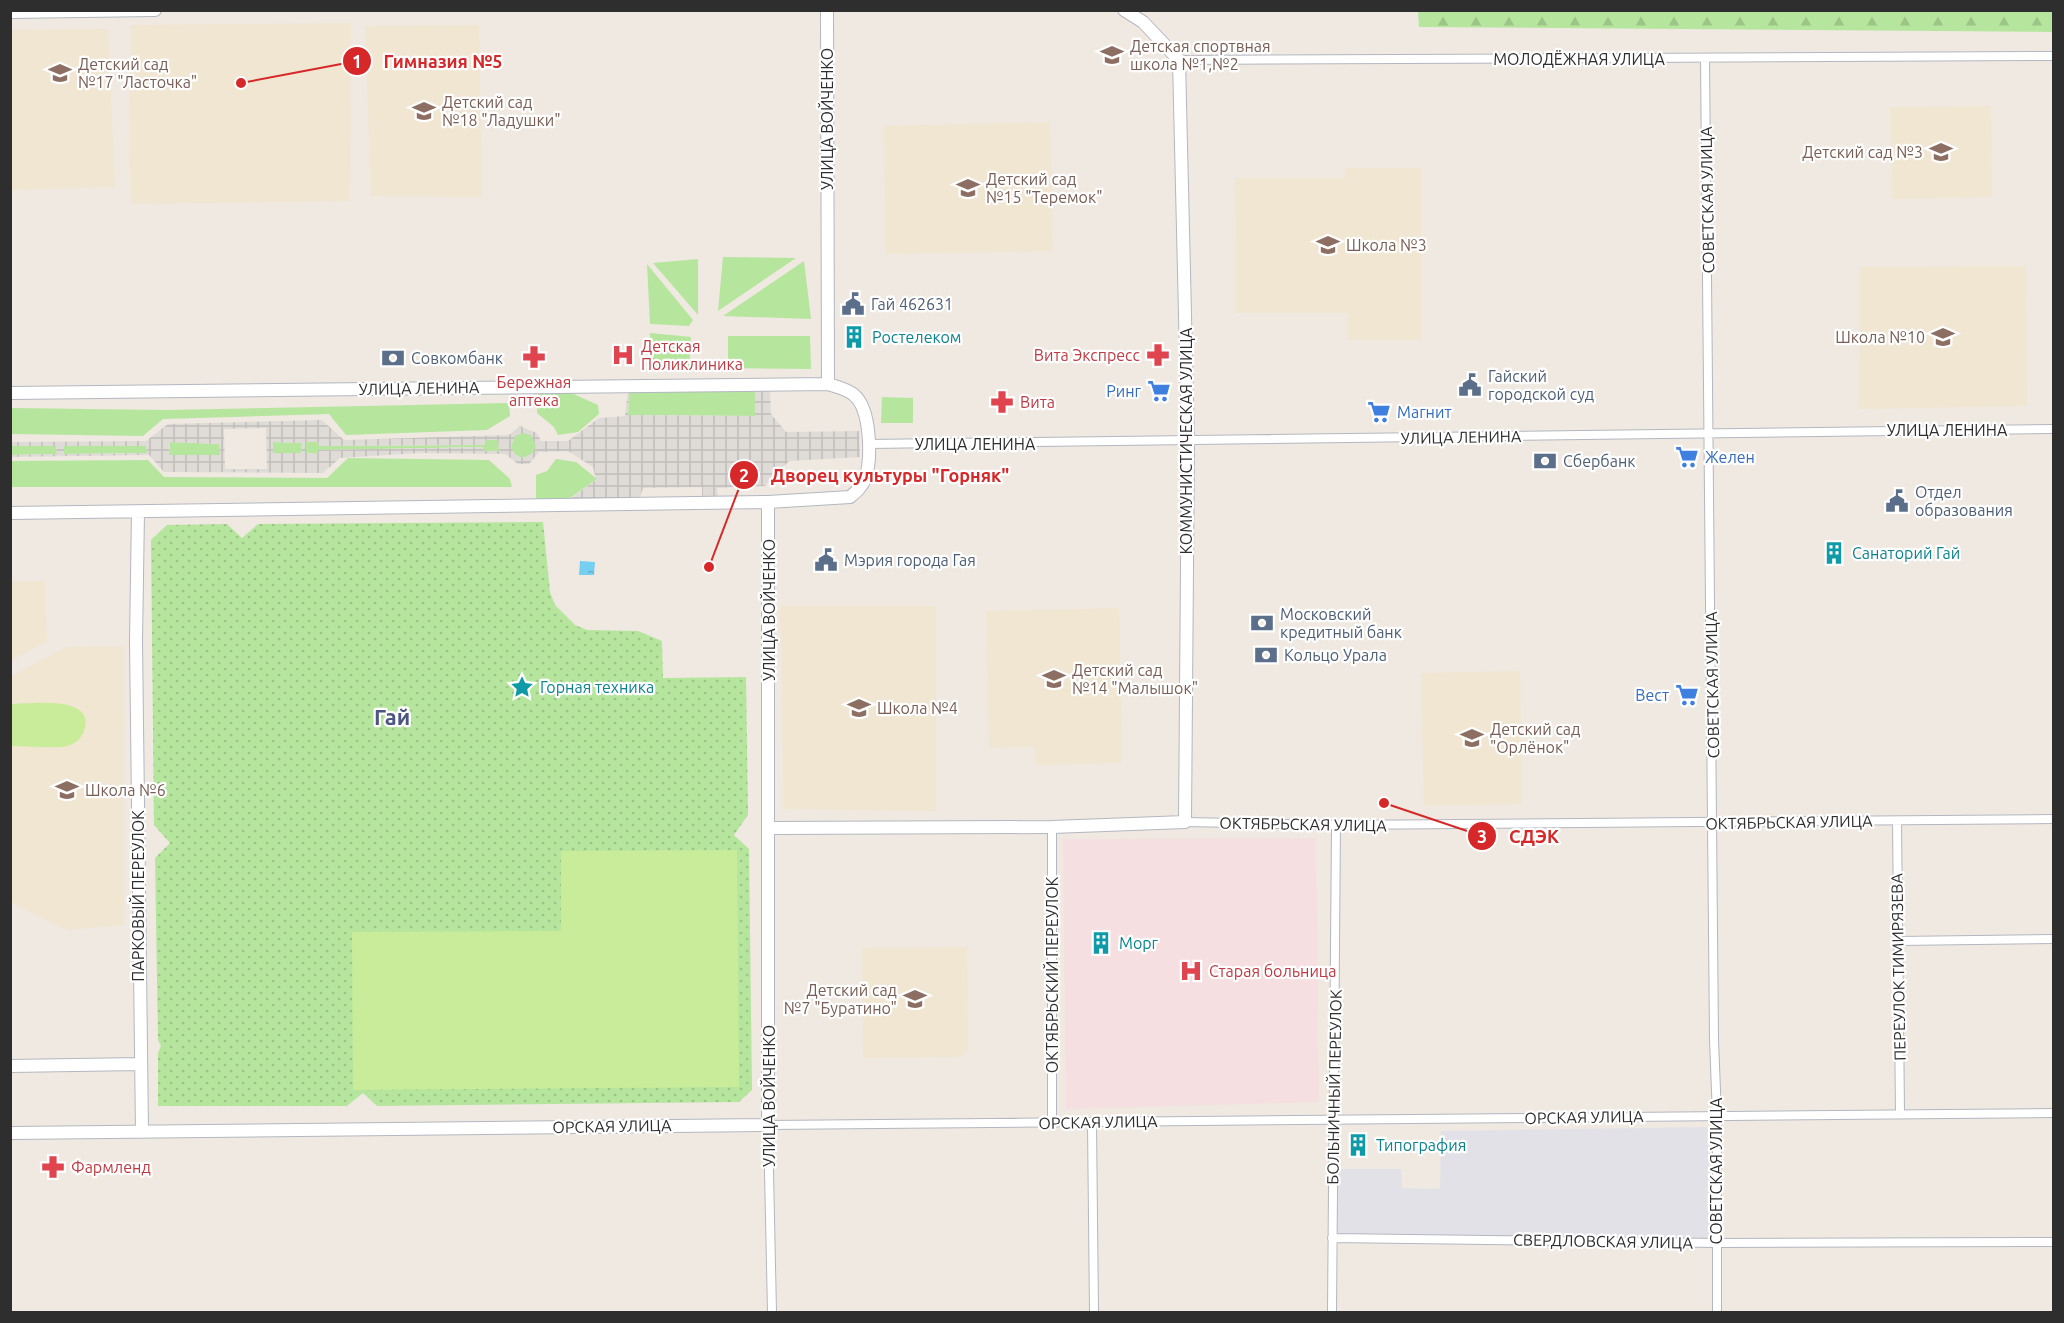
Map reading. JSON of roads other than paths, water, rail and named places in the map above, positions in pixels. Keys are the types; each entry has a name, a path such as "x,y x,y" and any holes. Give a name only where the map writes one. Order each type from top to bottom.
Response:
{"main road":[{"path":"10,12 155,10"},
{"name":"УЛИЦА ВОЙЧЕНКО","path":"827,10 828,384"},
{"path":"1124,10 1143,22 1179,60"},
{"name":"КОММУНИСТИЧЕСКАЯ УЛИЦА","path":"1179,60 1188,442 1185,822"},
{"path":"10,513 768,502 850,497 863,485 868,469 866,412 854,395 828,384"},
{"name":"УЛИЦА ЛЕНИНА","path":"10,393 828,384"},
{"name":"УЛИЦА ВОЙЧЕНКО","path":"768,502 768,1125"},
{"name":"ПАРКОВЫЙ ПЕРЕУЛОК","path":"138,512 136,641 140,1064"},
{"name":"ОКТЯБРЬСКАЯ УЛИЦА","path":"769,828 1052,827 1185,822"},
{"path":"10,1066 140,1064 142,1132"},
{"name":"ОРСКАЯ УЛИЦА","path":"10,1132 768,1125"}],"street":[{"name":"МОЛОДЁЖНАЯ УЛИЦА","path":"1179,60 2054,56"},
{"name":"СОВЕТСКАЯ УЛИЦА","path":"1705,58 1714,1040 1717,1116 1717,1312"},
{"name":"УЛИЦА ЛЕНИНА","path":"868,444 1188,442 1709,432 2054,429"},
{"name":"ОКТЯБРЬСКАЯ УЛИЦА","path":"1185,822 1336,825 1713,824 2054,819"},
{"name":"ПЕРЕУЛОК ТИМИРЯЗЕВА","path":"1897,821 1900,1114"},
{"name":"БОЛЬНИЧНЫЙ ПЕРЕУЛОК","path":"1332,1312 1336,825"},
{"name":"ОКТЯБРЬСКИЙ ПЕРЕУЛОК","path":"1052,827 1052,1123"},
{"path":"1898,941 2054,939"},
{"name":"ОРСКАЯ УЛИЦА","path":"768,1125 2054,1113"},
{"path":"1092,1123 1094,1312"},
{"name":"УЛИЦА ВОЙЧЕНКО","path":"768,1125 772,1312"},
{"name":"СВЕРДЛОВСКАЯ УЛИЦА","path":"1332,1238 1717,1242 2054,1242"}],"water":[{"path":"580,561 595,562 594,575 579,575"}],"place":[{"name":"Детская спортвная школа №1,№2","path":"1112,55"},
{"name":"Детский сад №17 \"Ласточка\"","path":"60,73"},
{"name":"Гимназия №5","path":"241,83"},
{"name":"Детский сад №18 \"Ладушки\"","path":"424,111"},
{"name":"Детский сад №3","path":"1941,152"},
{"name":"Детский сад №15 \"Теремок\"","path":"968,188"},
{"name":"Школа №3","path":"1328,245"},
{"name":"Гай 462631","path":"853,304"},
{"name":"Ростелеком","path":"854,337"},
{"name":"Школа №10","path":"1943,337"},
{"name":"Детская Поликлиника","path":"623,355"},
{"name":"Вита Экспресс","path":"1158,355"},
{"name":"Бережная аптека","path":"534,357"},
{"name":"Совкомбанк","path":"393,358"},
{"name":"Гайский городской суд","path":"1470,385"},
{"name":"Ринг","path":"1159,391"},
{"name":"Вита","path":"1002,402"},
{"name":"Магнит","path":"1379,412"},
{"name":"Желен","path":"1687,457"},
{"name":"Сбербанк","path":"1545,461"},
{"name":"Отдел образования","path":"1897,501"},
{"name":"Санаторий Гай","path":"1834,553"},
{"name":"Мэрия города Гая","path":"826,560"},
{"name":"Дворец культуры \"Горняк\"","path":"709,567"},
{"name":"Московский кредитный банк","path":"1262,623"},
{"name":"Кольцо Урала","path":"1266,655"},
{"name":"Детский сад №14 \"Малышок\"","path":"1054,679"},
{"name":"Горная техника","path":"522,687"},
{"name":"Вест","path":"1687,695"},
{"name":"Школа №4","path":"859,708"},
{"name":"Детский сад \"Орлёнок\"","path":"1472,738"},
{"name":"Школа №6","path":"67,790"},
{"name":"СДЭК","path":"1384,803"},
{"name":"Морг","path":"1101,943"},
{"name":"Старая больница","path":"1191,971"},
{"name":"Детский сад №7 \"Буратино\"","path":"915,999"},
{"name":"Типография","path":"1358,1145"},
{"name":"Фармленд","path":"53,1167"}],"district":[{"name":"Гай","path":"392,716"}]}
